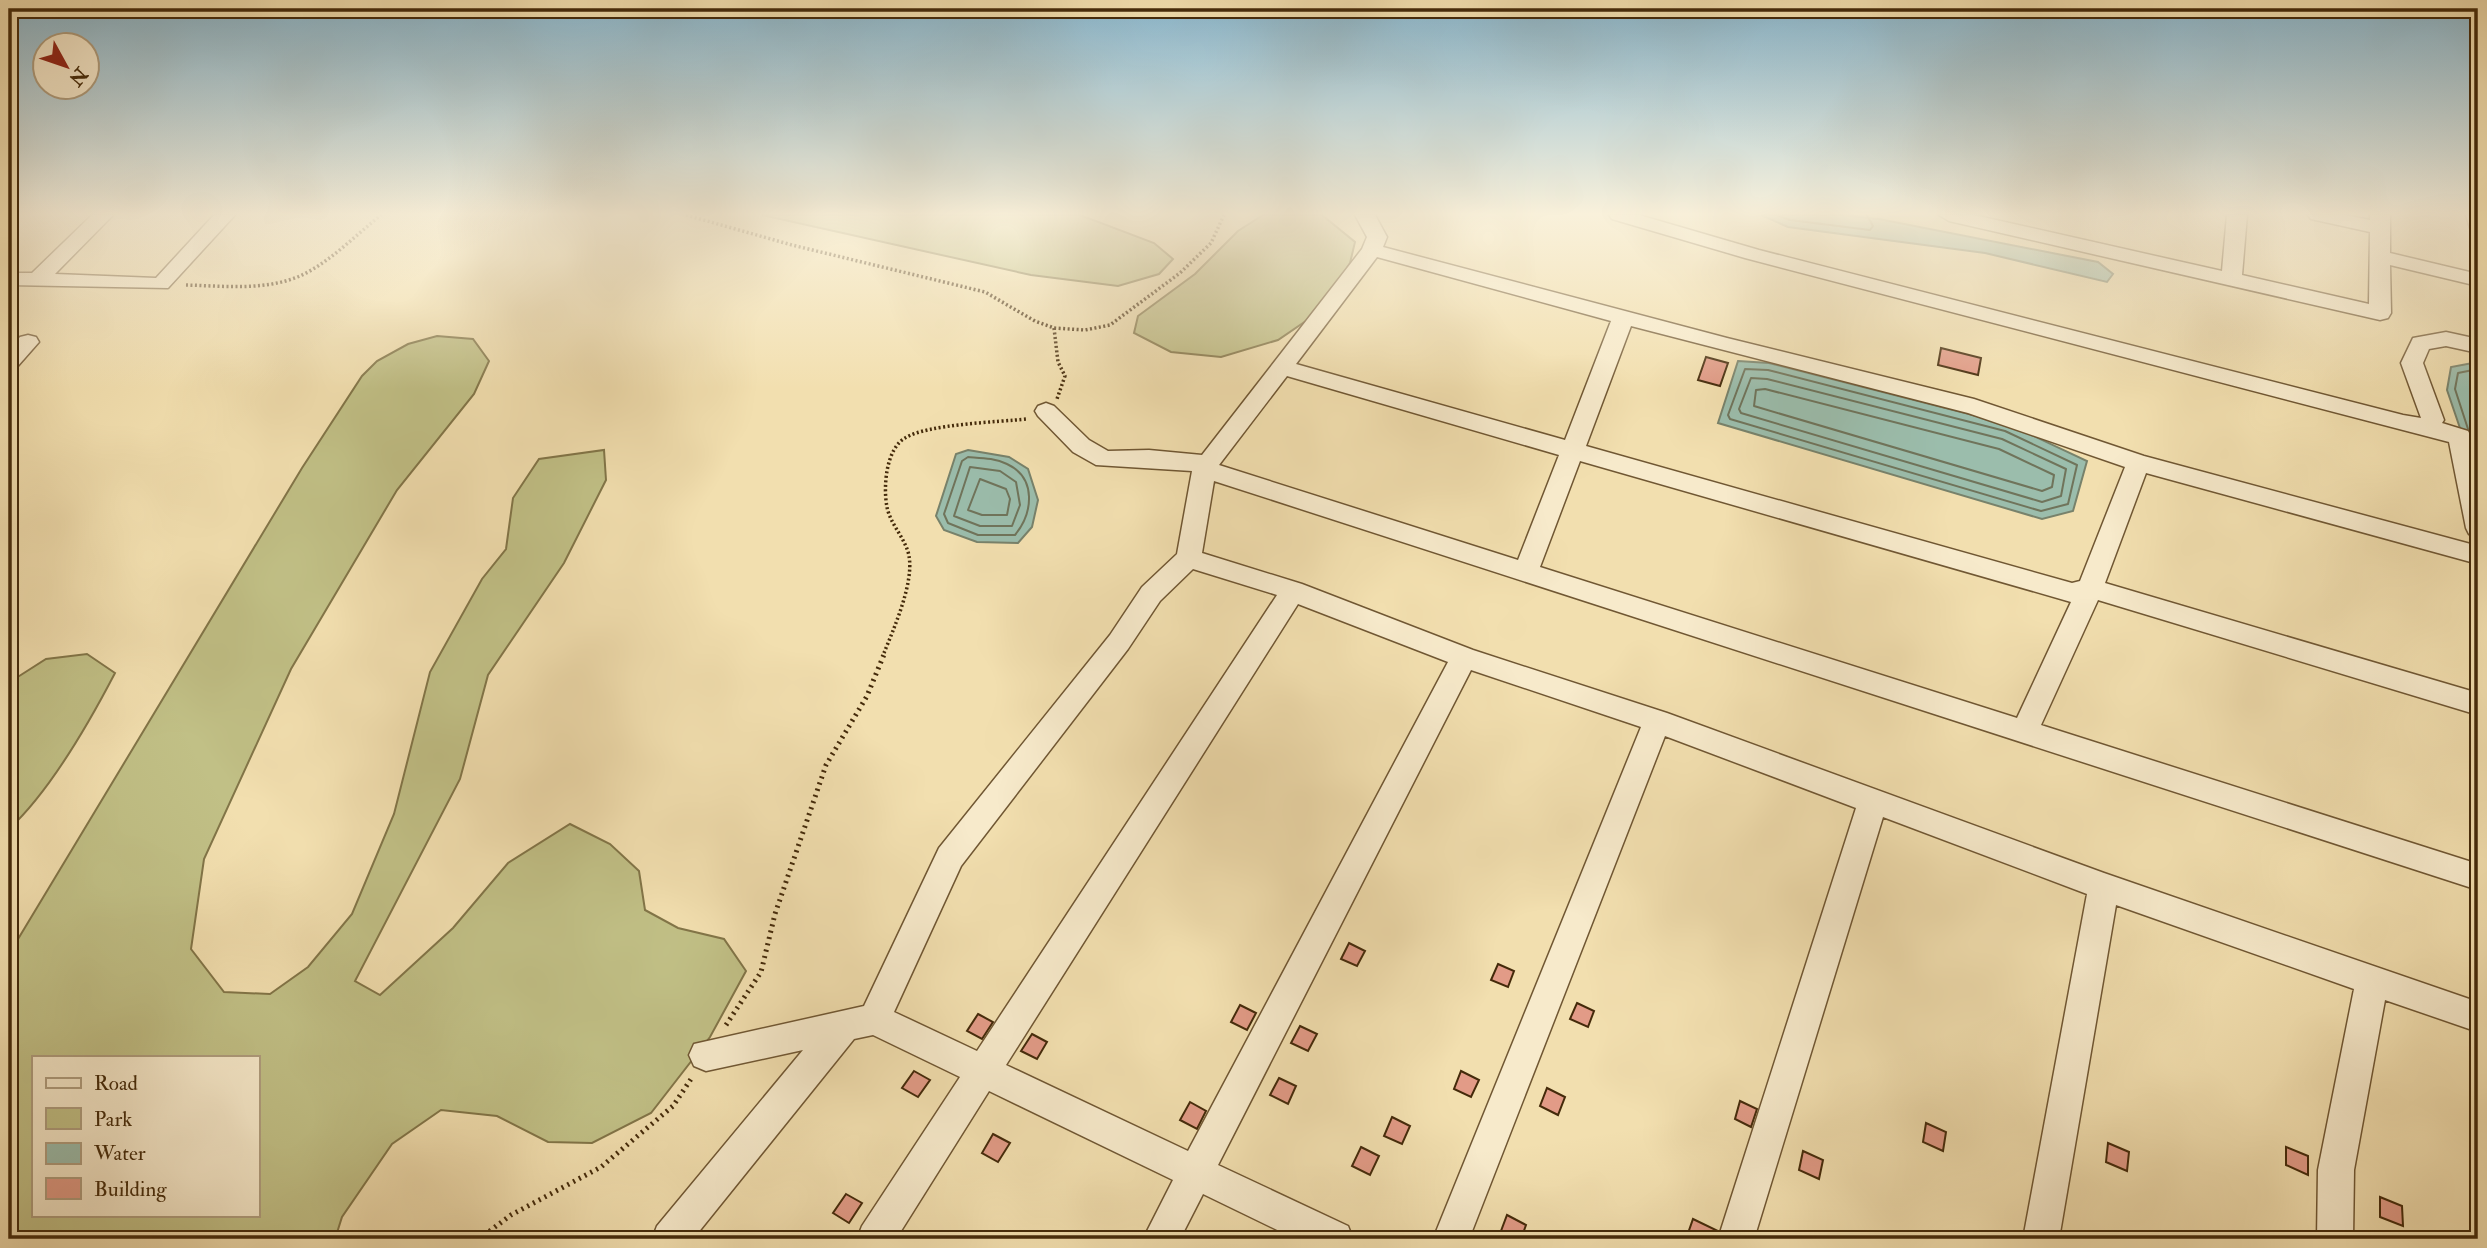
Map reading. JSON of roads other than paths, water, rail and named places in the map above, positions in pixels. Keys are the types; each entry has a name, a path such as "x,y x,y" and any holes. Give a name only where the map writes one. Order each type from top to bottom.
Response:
{"street":[{"path":"37,280 44,273"},
{"path":"161,284 171,273"},
{"path":"670,1239 859,1023 950,858 1119,642 1151,594 1189,558 1206,467 1354,273"},
{"path":"1458,273 1975,407 2138,463 2478,555"},
{"path":"1824,273 2460,437 2478,528"},
{"path":"2206,273 2380,313 2381,273"},
{"path":"2231,279 2232,273"},
{"path":"2450,273 2478,280"},
{"path":"1526,572 1623,318"},
{"path":"2425,426 2432,420 2412,363 2421,343 2446,339 2478,346"},
{"path":"9,341 28,342 9,362"},
{"path":"1281,367 2072,593 2090,588 2478,704"},
{"path":"1046,411 1081,446 1104,459 1149,458 1206,467 2478,877"},
{"path":"2025,731 2090,588 2138,463"},
{"path":"1189,558 1293,591 1464,657 1657,721 2104,887 2478,1017"},
{"path":"1161,1239 1464,657"},
{"path":"1451,1239 1657,721"},
{"path":"1736,1239 1873,801"},
{"path":"2041,1239 2104,887"},
{"path":"2335,1239 2336,1170 2372,981"},
{"path":"706,1055 859,1023 983,1069 1335,1239"}],"lane":[{"path":"9,279 161,284"},
{"path":"875,1239 1293,591"}],"water":[{"path":"2070,273 2112,273 2107,282"},
{"path":"1738,361 1769,363 2008,424 2087,461 2073,511 2042,519 1718,423"},
{"path":"2478,362 2478,481 2447,390 2451,367"},
{"path":"968,450 1009,457 1028,469 1038,500 1032,527 1018,543 977,542 944,530 936,516 956,454"}]}
